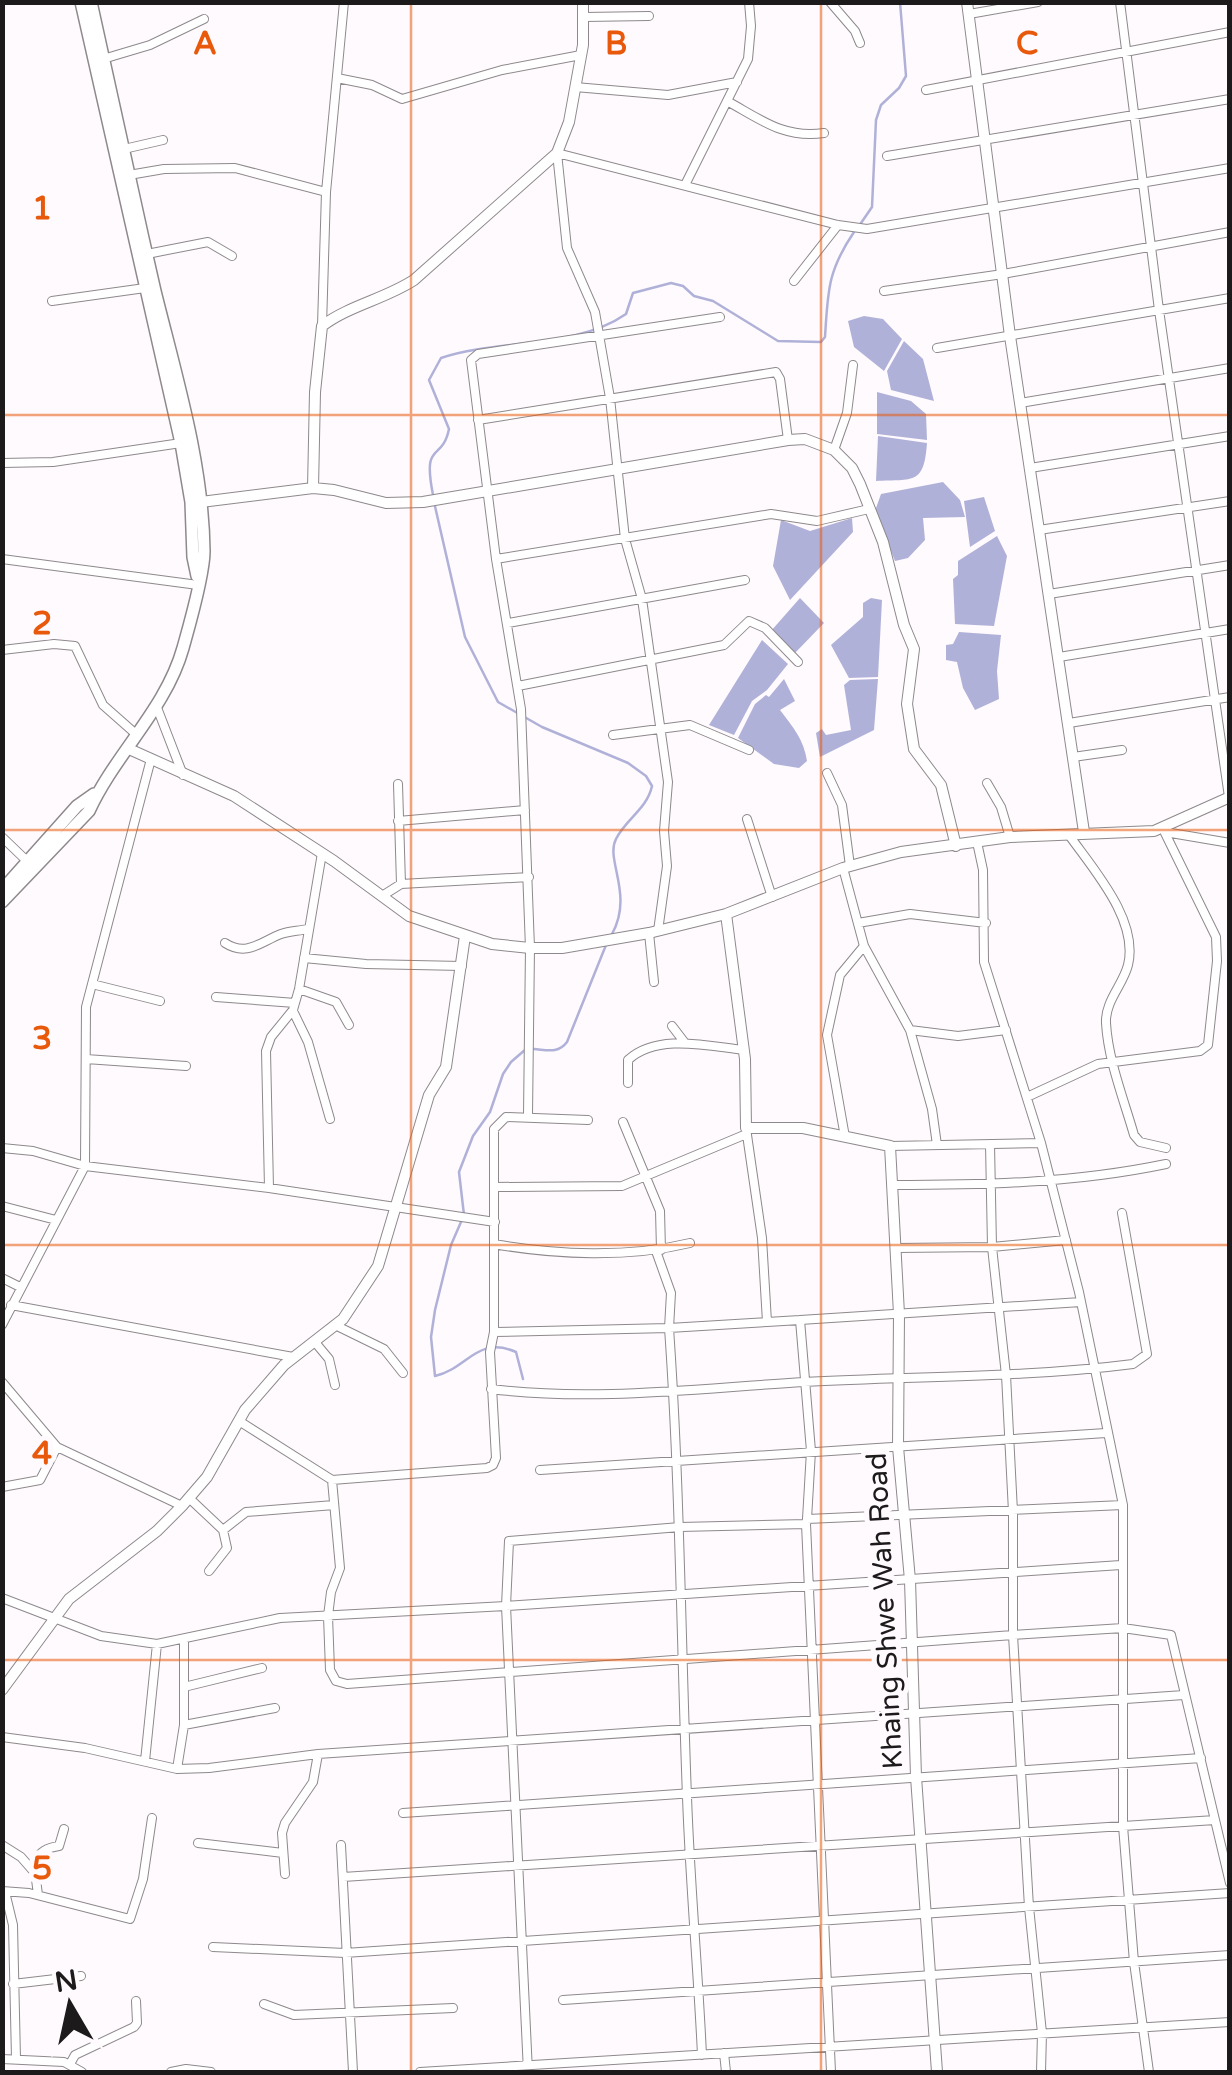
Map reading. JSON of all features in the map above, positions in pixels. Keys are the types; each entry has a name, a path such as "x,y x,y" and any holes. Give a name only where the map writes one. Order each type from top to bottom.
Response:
{"main road":[{"path":"81,2 181,443 198,583"},
{"path":"2,890 89,811 138,736 182,652 204,557 201,502 186,420 90,2"},
{"path":"2,902 32,865"}],"street":[{"path":"312,488 326,192 344,2"},
{"path":"583,2 581,55 569,122 557,153 567,248 585,286 598,330 626,540 642,599 668,782 664,831 667,866 654,932 654,982"},
{"path":"830,2 855,30 860,43"},
{"path":"1038,2 968,8 1010,336 1084,832"},
{"path":"1120,2 1230,797 1160,832"},
{"path":"684,185 748,59 752,4"},
{"path":"584,17 650,16"},
{"path":"103,59 150,45 204,19"},
{"path":"926,90 1230,32"},
{"path":"337,78 372,85 402,100 502,70 581,55"},
{"path":"575,86 668,95 737,82"},
{"path":"887,156 1230,99"},
{"path":"727,101 781,130 804,136 824,133"},
{"path":"124,149 163,140"},
{"path":"557,153 838,225 868,229 1230,168"},
{"path":"322,326 338,315 392,295 414,280 557,153"},
{"path":"129,175 235,168 326,192"},
{"path":"794,282 838,225"},
{"path":"884,290 1002,274 1230,232"},
{"path":"147,254 208,242 232,256"},
{"path":"52,302 145,288"},
{"path":"937,348 1230,298"},
{"path":"528,1115 530,948 522,720 496,560 473,356 598,330 720,317"},
{"path":"834,450 846,412 853,364"},
{"path":"1020,403 1230,368"},
{"path":"478,420 776,372 788,440"},
{"path":"1030,468 1230,436"},
{"path":"201,502 312,488 386,503 434,500 788,440 805,439 834,450 852,468 882,542 914,649 907,704 914,749 941,785 956,846"},
{"path":"2,464 53,462 181,443"},
{"path":"1040,530 1230,500"},
{"path":"496,560 770,514 817,521 869,509"},
{"path":"2,559 198,583"},
{"path":"1049,594 1230,565"},
{"path":"508,623 744,580"},
{"path":"518,686 724,644 743,624 754,621 766,628 798,662"},
{"path":"1058,657 1230,629"},
{"path":"2,650 54,644 74,646 103,705 138,736"},
{"path":"1068,723 1230,697"},
{"path":"156,704 184,775"},
{"path":"613,735 690,725 749,750"},
{"path":"129,749 234,796 409,916 492,944 530,948 562,948 604,941 726,914 846,867 901,852 1084,832 1160,832 1230,843"},
{"path":"1074,757 1122,750"},
{"path":"2,1326 85,1166 86,1008 151,759"},
{"path":"827,772 842,804 846,867 864,946 910,1030 932,1110 937,1146"},
{"path":"987,783 1001,807 1010,838"},
{"path":"398,784 401,884"},
{"path":"398,821 525,810"},
{"path":"747,819 772,898"},
{"path":"1027,1097 1098,1064 1200,1051 1208,1045 1218,962 1216,936 1160,832"},
{"path":"1069,835 1118,904 1128,941 1128,966 1116,987 1106,1020 1134,1135 1140,1142 1166,1148"},
{"path":"2,837 32,865"},
{"path":"977,842 984,870 984,962 1041,1144 1066,1240 1122,1505 1123,1826 1134,1962 1149,2072"},
{"path":"269,1188 266,1050 294,1006 300,989 322,853"},
{"path":"382,896 401,884 528,876"},
{"path":"726,914 744,1050 745,1132 762,1238 767,1322"},
{"path":"858,923 910,914 986,924"},
{"path":"225,943 236,950 249,949 280,935 308,930"},
{"path":"2,1690 69,1599 156,1531 185,1502 206,1476 245,1410 293,1357 343,1319 378,1266 429,1095 446,1068 464,936"},
{"path":"844,1136 827,1035 840,974 864,946"},
{"path":"304,958 462,966"},
{"path":"92,984 160,1001"},
{"path":"300,989 336,1002 349,1024"},
{"path":"216,997 294,1006"},
{"path":"294,1006 330,1120"},
{"path":"672,1026 685,1043"},
{"path":"910,1030 958,1036 1006,1030"},
{"path":"628,1083 630,1057 648,1049 685,1043 744,1050"},
{"path":"86,1059 186,1066"},
{"path":"239,1421 332,1480 493,1465 496,1458 490,1347 494,1332 494,1129 506,1117 588,1120"},
{"path":"624,1122 660,1211 658,1251 671,1293 687,1793 702,2055"},
{"path":"494,1187 622,1186 745,1132 803,1128 890,1146 1041,1144"},
{"path":"990,1144 992,1247 1006,1375 1013,1512 1013,1635 1029,1907 1042,2033 1041,2072"},
{"name":"Khaing Shwe Wah Road","path":"890,1146 900,1314 898,1447 910,1580 916,1778 937,2072"},
{"path":"2,1148 33,1151 85,1166 269,1188 495,1222"},
{"path":"892,1185 1051,1181 1108,1176 1166,1164"},
{"path":"2,1206 56,1220"},
{"path":"491,1388 549,1396 674,1392 804,1382 1092,1370 1134,1364 1148,1354 1122,1214"},
{"path":"896,1248 992,1247 1066,1240"},
{"path":"494,1244 529,1250 658,1251 690,1243"},
{"path":"2,1278 20,1287"},
{"path":"494,1332 670,1328 1081,1302"},
{"path":"11,1305 293,1357"},
{"path":"800,1320 811,1451 806,1521 808,1586 831,2072"},
{"path":"335,1325 384,1349 402,1373"},
{"path":"314,1341 329,1359 335,1385"},
{"path":"2,1382 58,1447 185,1502 223,1530 227,1548 209,1570"},
{"path":"540,1470 1106,1434"},
{"path":"2,1487 40,1480 58,1447"},
{"path":"332,1480 340,1568 328,1616 330,1670 336,1681 346,1684 1123,1628 1171,1634 1230,1882"},
{"path":"223,1530 246,1512 334,1505"},
{"path":"528,2069 506,1606 508,1541 680,1527 1122,1505"},
{"path":"2,1598 101,1636 157,1644 280,1618 1121,1565"},
{"path":"176,1769 184,1725 184,1639"},
{"path":"144,1761 157,1644"},
{"path":"184,1688 262,1668"},
{"path":"2,1738 85,1748 176,1769 318,1754 1184,1694"},
{"path":"184,1725 275,1708"},
{"path":"284,1874 285,1823 313,1782 318,1754"},
{"path":"403,1813 1201,1758"},
{"path":"16,2059 13,1926 4,1892 38,1896 130,1920 143,1879 152,1818"},
{"path":"343,1877 1215,1820"},
{"path":"38,1896 38,1852 44,1847 60,1846 64,1828"},
{"path":"198,1843 283,1853"},
{"path":"2,1845 22,1857 36,1873"},
{"path":"342,1845 353,2072"},
{"path":"212,1947 345,1953 1230,1894"},
{"path":"563,2000 1230,1956"},
{"path":"13,1984 81,1976"},
{"path":"70,2064 75,2055 134,2027 136,2002"},
{"path":"264,2004 294,2015 452,2008"},
{"path":"420,2072 528,2069 1230,2022"},
{"path":"724,2053 726,2072"},
{"path":"2,2059 70,2064 82,2072"},
{"path":"171,2072 211,2072"}],"water":[{"path":"864,316 883,319 902,339 884,371 854,347 848,321"},
{"path":"904,341 923,359 934,401 891,390 887,371"},
{"path":"877,392 911,401 926,414 927,440 877,434"},
{"path":"878,436 927,443 920,473 908,479 876,481"},
{"path":"943,482 960,500 965,517 923,518 925,540 908,558 895,561 875,511 881,494"},
{"path":"984,497 995,531 970,547 964,501"},
{"path":"852,518 853,532 790,600 773,566 781,520 810,531"},
{"path":"997,536 1007,556 994,626 955,624 953,579 958,575 958,561"},
{"path":"800,598 824,623 795,653 771,631"},
{"path":"871,598 882,600 878,677 849,678 831,645 863,617 863,603"},
{"path":"959,632 1001,635 999,699 975,710 963,688 957,662 946,660 946,645 953,644"},
{"path":"762,640 788,664 767,690 752,701 734,735 709,725"},
{"path":"784,679 795,701 780,710 803,747 807,761 799,768 774,764 738,738 755,704 766,695 769,697"},
{"path":"878,679 874,730 820,757 816,733 822,729 826,735 851,730 844,685 850,680"}],"waterway":[{"path":"859,226 872,207 876,120 881,105 906,76 900,2"},
{"path":"433,495 431,458 442,446 449,429 429,380 441,358 584,333 626,314 633,293 671,283 713,301 778,341 821,342 825,337 834,271 854,232"},
{"path":"434,502 465,637 498,702 542,727 628,763 646,776 652,786 646,801 616,839 614,857 620,905 612,934"},
{"path":"534,1049 556,1050 567,1042 606,945"},
{"path":"523,1379 516,1352 503,1348 482,1350 435,1376 431,1337 451,1245 464,1215 459,1172 473,1136 490,1112 503,1074 526,1049"}]}
